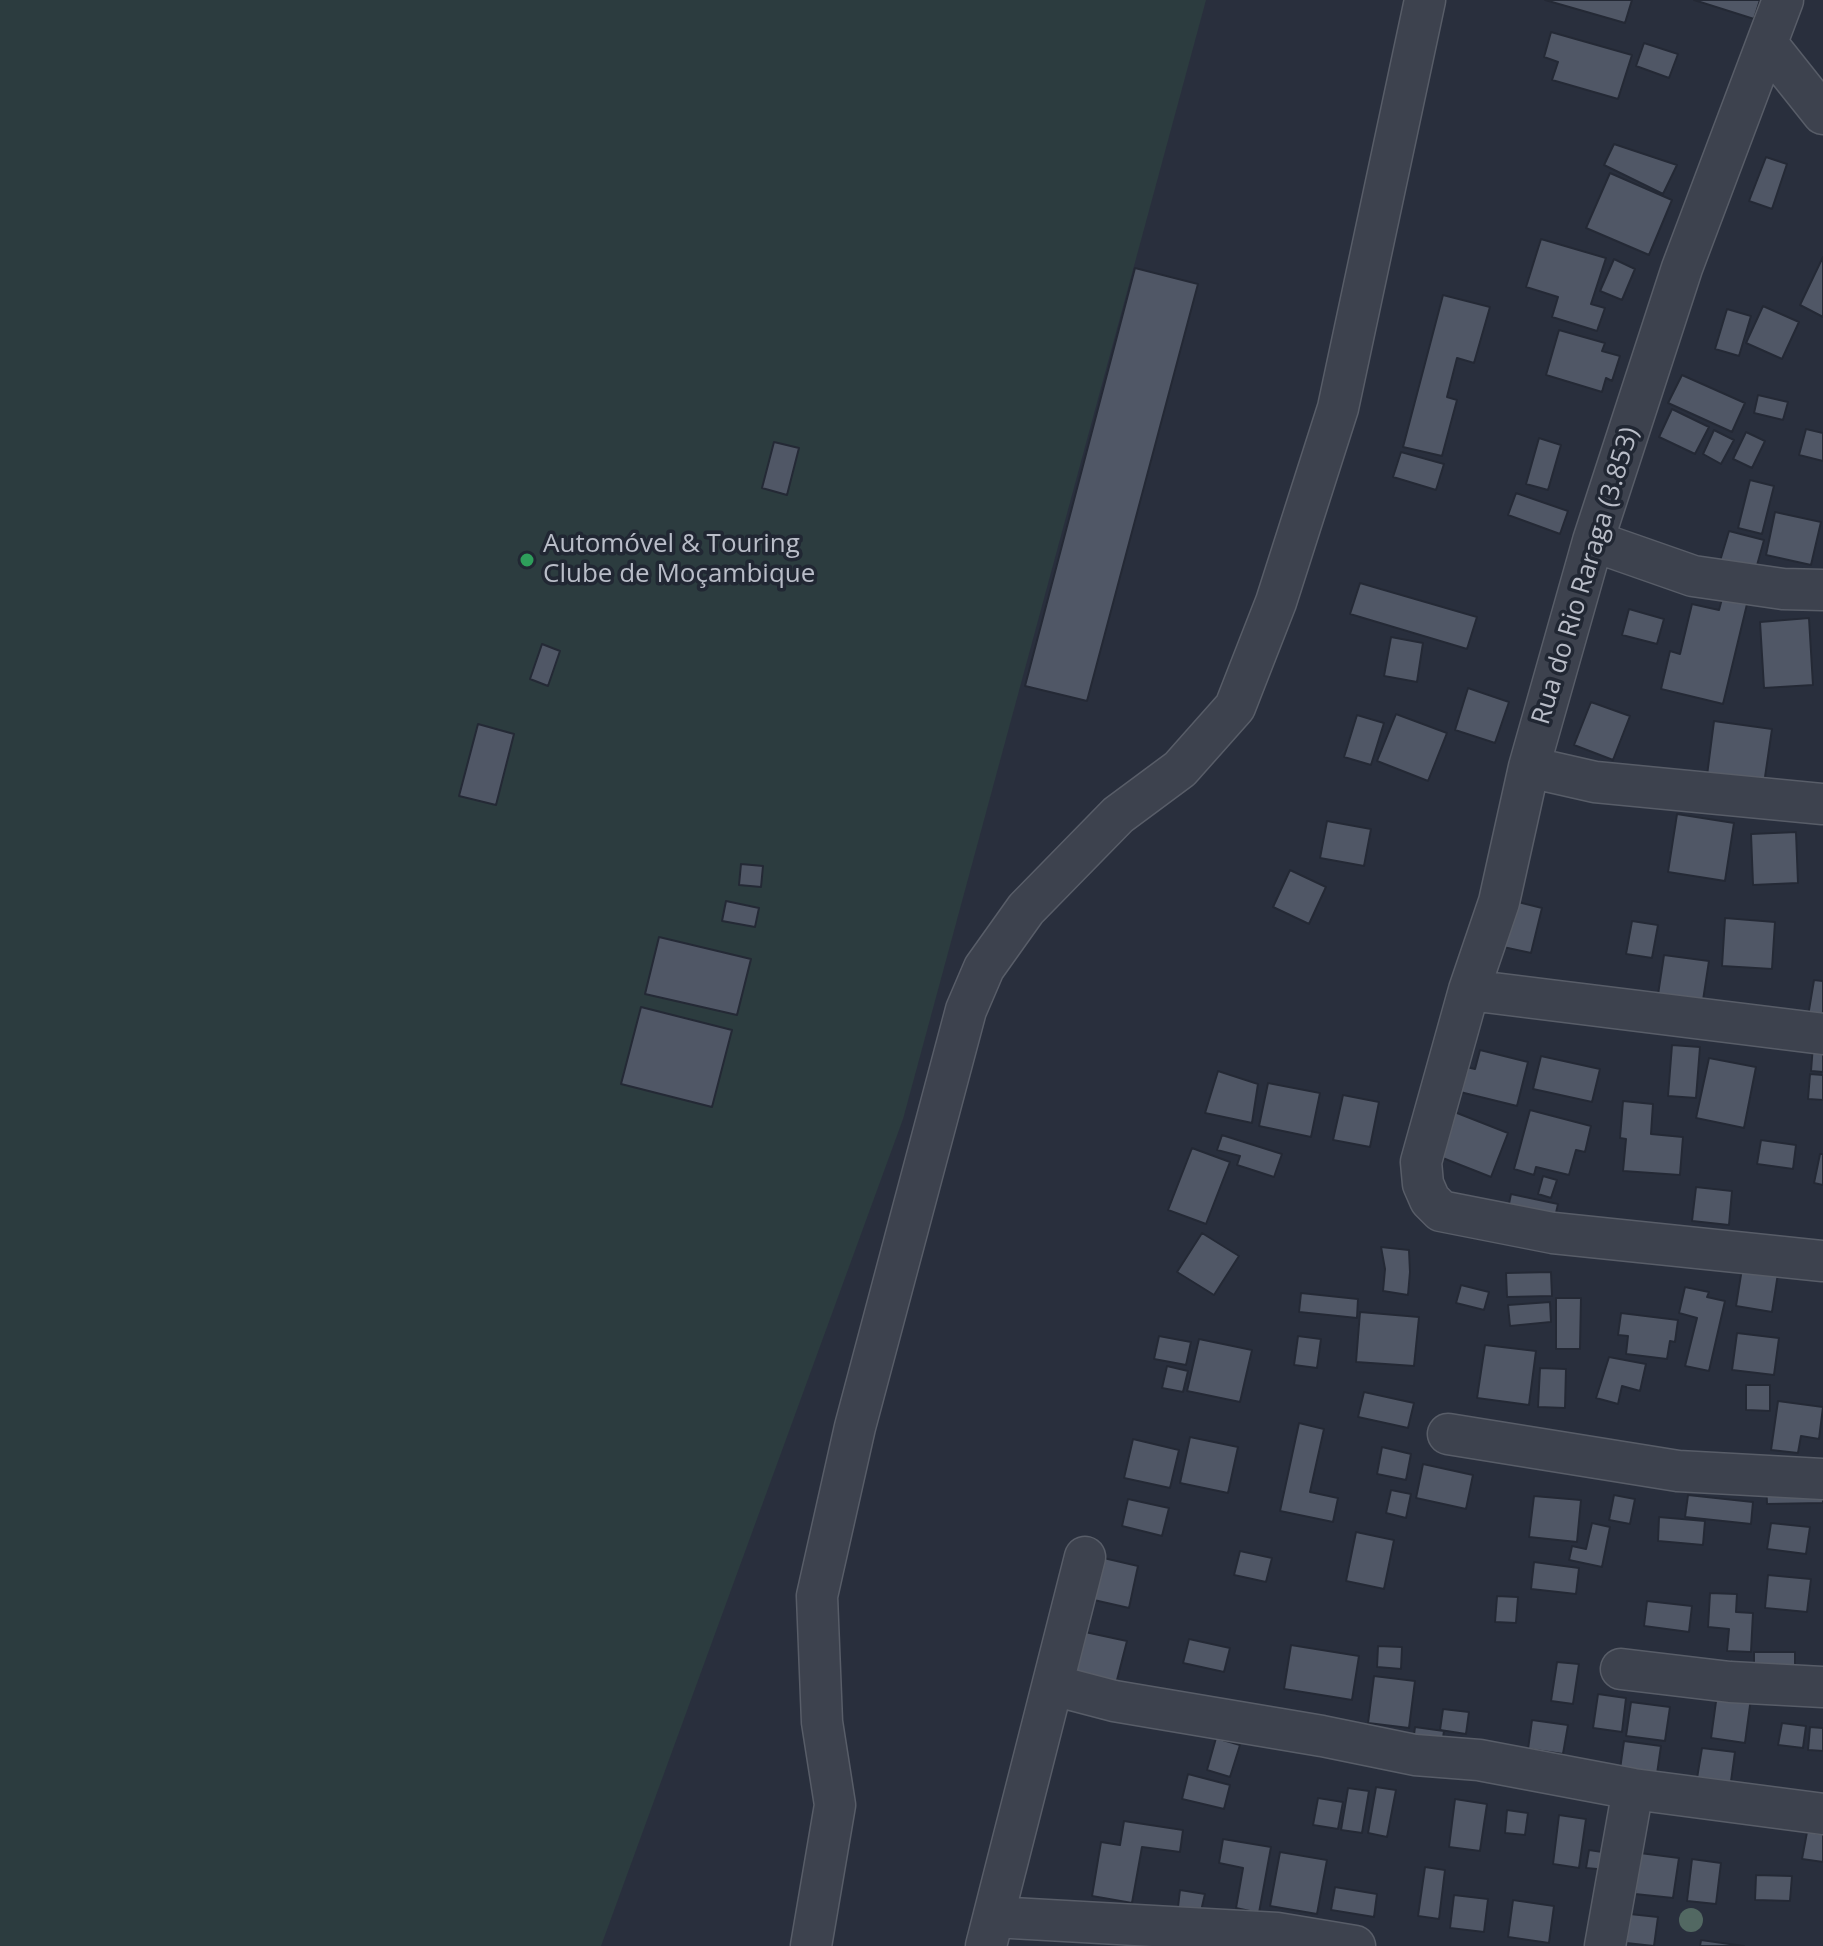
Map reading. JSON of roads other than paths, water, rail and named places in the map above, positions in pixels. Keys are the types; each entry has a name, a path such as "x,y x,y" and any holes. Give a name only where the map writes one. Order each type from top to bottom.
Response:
{"street":[{"path":"811,1946 835,1805 822,1722 817,1596 855,1427 966,1010 984,968 1026,909 1118,815 1180,769 1235,707 1276,602 1338,408 1425,0"},
{"name":"Rua do Rio Raraga (3.853)","path":"1783,0 1682,268 1593,541 1529,767 1499,902 1469,990 1421,1162 1423,1184 1430,1200 1441,1211 1553,1233 1823,1261"},
{"path":"1768,45 1823,114"},
{"path":"1593,541 1693,576 1783,589 1823,590"},
{"path":"1529,767 1595,782 1823,804"},
{"path":"1469,990 1823,1034"},
{"path":"1448,1434 1678,1471 1823,1479"},
{"path":"1085,1557 990,1931 1277,1933 1355,1946"},
{"path":"1621,1669 1730,1682 1823,1687"},
{"path":"1053,1685 1114,1701 1403,1753 1479,1760 1633,1789 1823,1814"},
{"path":"1605,1946 1633,1789"}],"place":[{"name":"Automóvel & Touring Clube de Moçambique","path":"527,560"}]}
